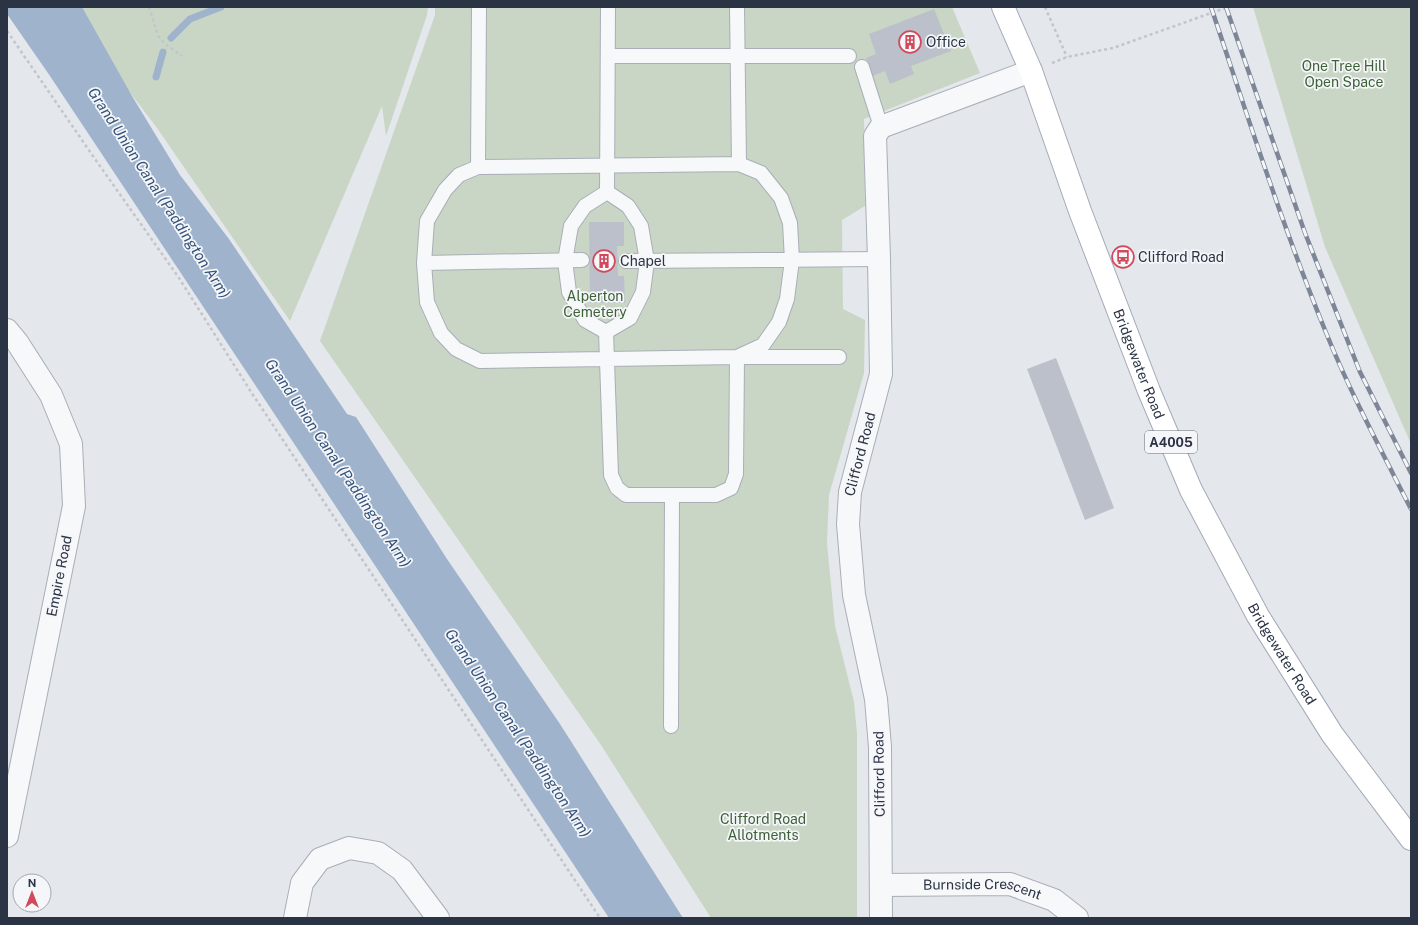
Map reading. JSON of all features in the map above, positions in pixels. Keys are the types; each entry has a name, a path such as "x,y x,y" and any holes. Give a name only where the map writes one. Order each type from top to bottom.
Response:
{"main road":[{"name":"Bridgewater Road","path":"1003,7 1031,71 1086,225 1149,391 1191,490 1258,616 1332,734 1411,839"}],"street":[{"path":"882,127 1031,71"},
{"name":"Clifford Road","path":"881,918 880,747 876,699 854,595 848,524 850,492 882,374 875,136 882,127"},
{"name":"Empire Road","path":"7,330 17,342 51,395 71,444 74,506 7,836"},
{"path":"296,918 302,883 320,859 349,848 378,853 402,870 438,918"},
{"name":"Burnside Crescent","path":"881,885 1010,884 1054,900 1077,918"}],"lane":[{"path":"478,167 479,7"},
{"path":"607,192 608,7"},
{"path":"737,7 739,164"},
{"path":"608,56 849,56"},
{"path":"862,67 882,127"},
{"path":"737,357 763,345 779,322 787,299 792,260 790,223 780,198 760,173 739,164 478,167 459,175 444,190 427,221 424,263 427,302 441,333 456,349 480,361 839,357"},
{"path":"606,332 585,320 569,292 565,260 571,226 585,206 607,192"},
{"path":"606,332 630,318 643,292 647,261 641,226 628,206 607,192"},
{"path":"626,261 879,259"},
{"path":"424,263 582,260"},
{"path":"606,332 611,475 617,488 626,496 716,495 731,488 736,474 737,357"},
{"path":"671,726 672,496"}],"path":[{"path":"149,7 158,36 164,43 182,56"},
{"path":"1044,7 1067,57"},
{"path":"1031,71 1067,57 1114,48 1228,7"},
{"path":"7,31 95,160 179,278 253,395 600,918"}],"green space":[{"path":"65,7 428,7 427,15 386,136 382,106 290,321 157,128"},
{"name":"Alperton Cemetery","path":"435,7 952,7 980,73 864,119 865,206 842,220 843,309 865,320 864,373 829,495 827,543 835,626 854,702 857,733 857,918 711,918 601,745 320,341 435,15"},
{"name":"One Tree Hill Open Space","path":"1253,7 1411,7 1411,444 1325,247"}],"water":[{"name":"Grand Union Canal (Paddington Arm)","path":"7,7 82,7 132,96 180,175 229,239 347,414 356,417 447,559 560,724 683,918 609,918 50,76 7,14"}],"building":[{"name":"Office","path":"934,9 951,51 911,66 914,74 890,84 885,71 873,76 866,58 876,54 869,34"},
{"name":"Chapel","path":"589,222 624,222 624,246 617,246 618,276 624,276 625,303 590,303"},
{"path":"1056,358 1114,508 1085,520 1027,369"}],"waterway":[{"path":"171,38 190,19 221,7"},
{"path":"156,77 163,52"}],"railway":[{"path":"1211,7 1266,172 1311,295 1346,379 1411,509"},
{"path":"1226,7 1305,233 1360,372 1411,473"}],"place":[{"name":"Office","path":"910,42"},
{"name":"Clifford Road","path":"1123,257"},
{"name":"Chapel","path":"604,261"}],"park label":[{"name":"Clifford Road Allotments","path":"763,828"}]}
